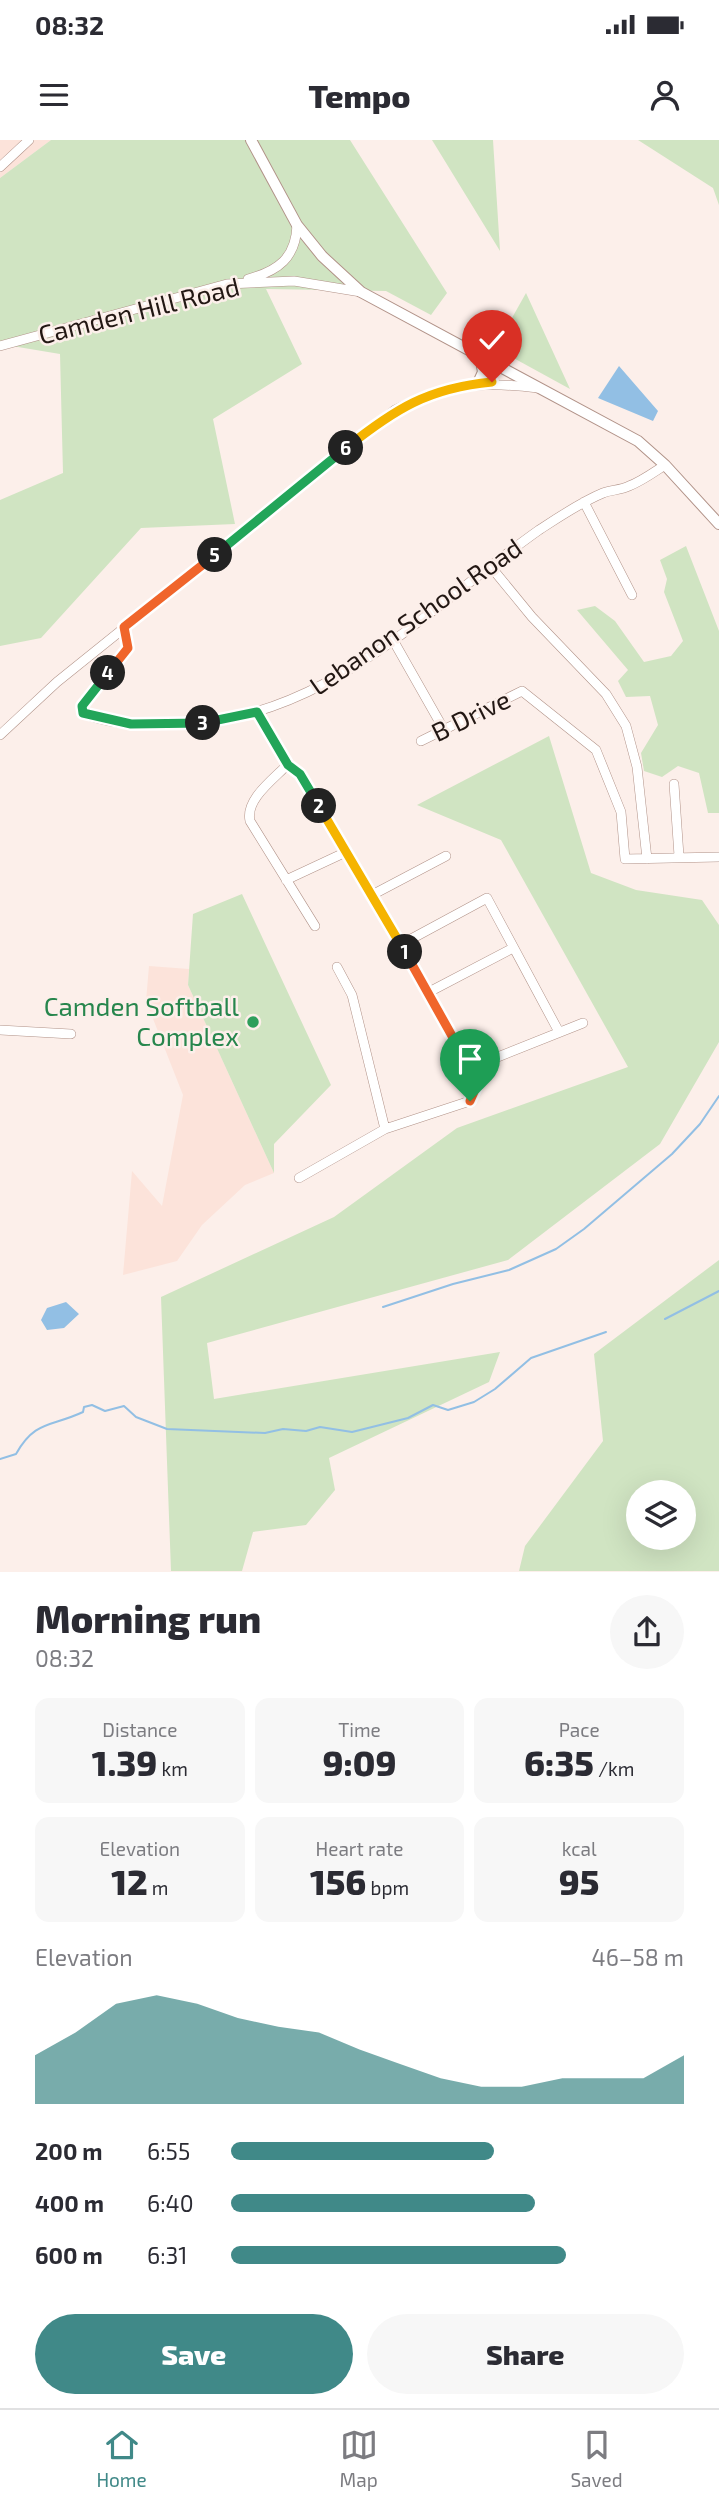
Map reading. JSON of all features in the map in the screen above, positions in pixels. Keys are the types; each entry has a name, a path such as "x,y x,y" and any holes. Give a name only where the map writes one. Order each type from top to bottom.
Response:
{"main road":[{"path":"251,140 297,225 322,256 361,292 638,441 665,465 719,524"},
{"path":"478,383 482,372 480,355"}],"street":[{"path":"0,167 29,140"},
{"path":"227,284 264,275 284,264 293,250 297,225"},
{"name":"Camden Hill Road","path":"0,346 227,284 294,281 361,292"},
{"path":"0,735 27,708 124,627 395,410 420,397 478,383 539,388"},
{"name":"Lebanon School Road","path":"124,627 128,648 82,706 83,713 131,724 180,725 216,722 257,712 321,688 393,640 584,502 604,492 627,488 665,465"},
{"path":"584,502 632,595"},
{"path":"491,567 532,617 606,694 626,726 637,767 646,859 719,857"},
{"path":"393,640 443,728"},
{"name":"B Drive","path":"421,741 522,691 596,750 621,812 625,859 646,859"},
{"path":"257,712 288,765 300,774 372,895 429,992 477,1085 470,1101 385,1129 349,1146 299,1178"},
{"path":"288,765 250,804 248,813 315,926"},
{"path":"674,784 679,856"},
{"path":"286,880 346,852"},
{"path":"372,895 446,856"},
{"path":"400,945 487,898 559,1032"},
{"path":"429,992 513,948"},
{"path":"337,967 352,995 385,1129"},
{"path":"470,1068 583,1023"},
{"path":"0,1030 71,1034"}],"shaded area":[{"path":"0,140 51,140 0,178"},
{"path":"149,966 189,969 188,985 274,1173 245,1185 202,1225 177,1261 123,1275 132,1171 162,1206 183,1095 146,1001"}],"green space":[{"path":"51,140 350,140 447,293 431,315 386,291 266,289 302,364 213,419 235,524 141,528 41,638 0,646 0,500 63,473 60,354 0,344 0,178"},
{"path":"432,140 493,140 500,251"},
{"path":"638,140 719,140 719,205 713,188"},
{"path":"526,293 570,389 495,348"},
{"path":"686,546 719,631 719,813 708,813 699,773 678,766 662,777 644,771 641,753 658,725 650,696 626,697 618,681 628,670 577,610 595,606 615,621 644,662 671,656 683,641 664,592 667,579 660,560"},
{"path":"549,736 591,873 636,890 702,900 719,925 719,1042 660,1144 508,1260 207,1343 214,1399 500,1352 489,1382 329,1458 335,1490 306,1525 253,1532 242,1571 171,1571 161,1297 334,1217 457,1128 628,1067 501,840 417,805"},
{"name":"Camden Softball Complex","path":"242,894 331,1085 274,1144 274,1173 188,985 193,914"},
{"path":"719,1260 719,1571 519,1571 525,1546 603,1441 594,1354"}],"water":[{"path":"619,366 658,411 653,421 598,398"},
{"path":"66,1302 79,1314 64,1328 47,1330 41,1320 47,1308"}],"waterway":[{"path":"383,1307 453,1284 509,1270 556,1249 584,1229 672,1154 700,1124 719,1096"},
{"path":"665,1319 719,1291"},
{"path":"0,1459 16,1454 37,1430 72,1417 83,1412 84,1407 92,1405 105,1411 124,1406 136,1417 167,1429 265,1433 283,1429 306,1431 320,1427 352,1432 408,1418 433,1405 448,1410 474,1402 495,1389 531,1358 606,1332"}],"place":[{"name":"Camden Softball Complex","path":"253,1022"}],"route":[{"path":"470,1101 477,1085 429,992 300,774 288,765 257,712 216,722 180,725 131,724 83,713 82,706 128,648 128,636 124,627 370,429 395,410 420,397 447,389 492,382"}]}
